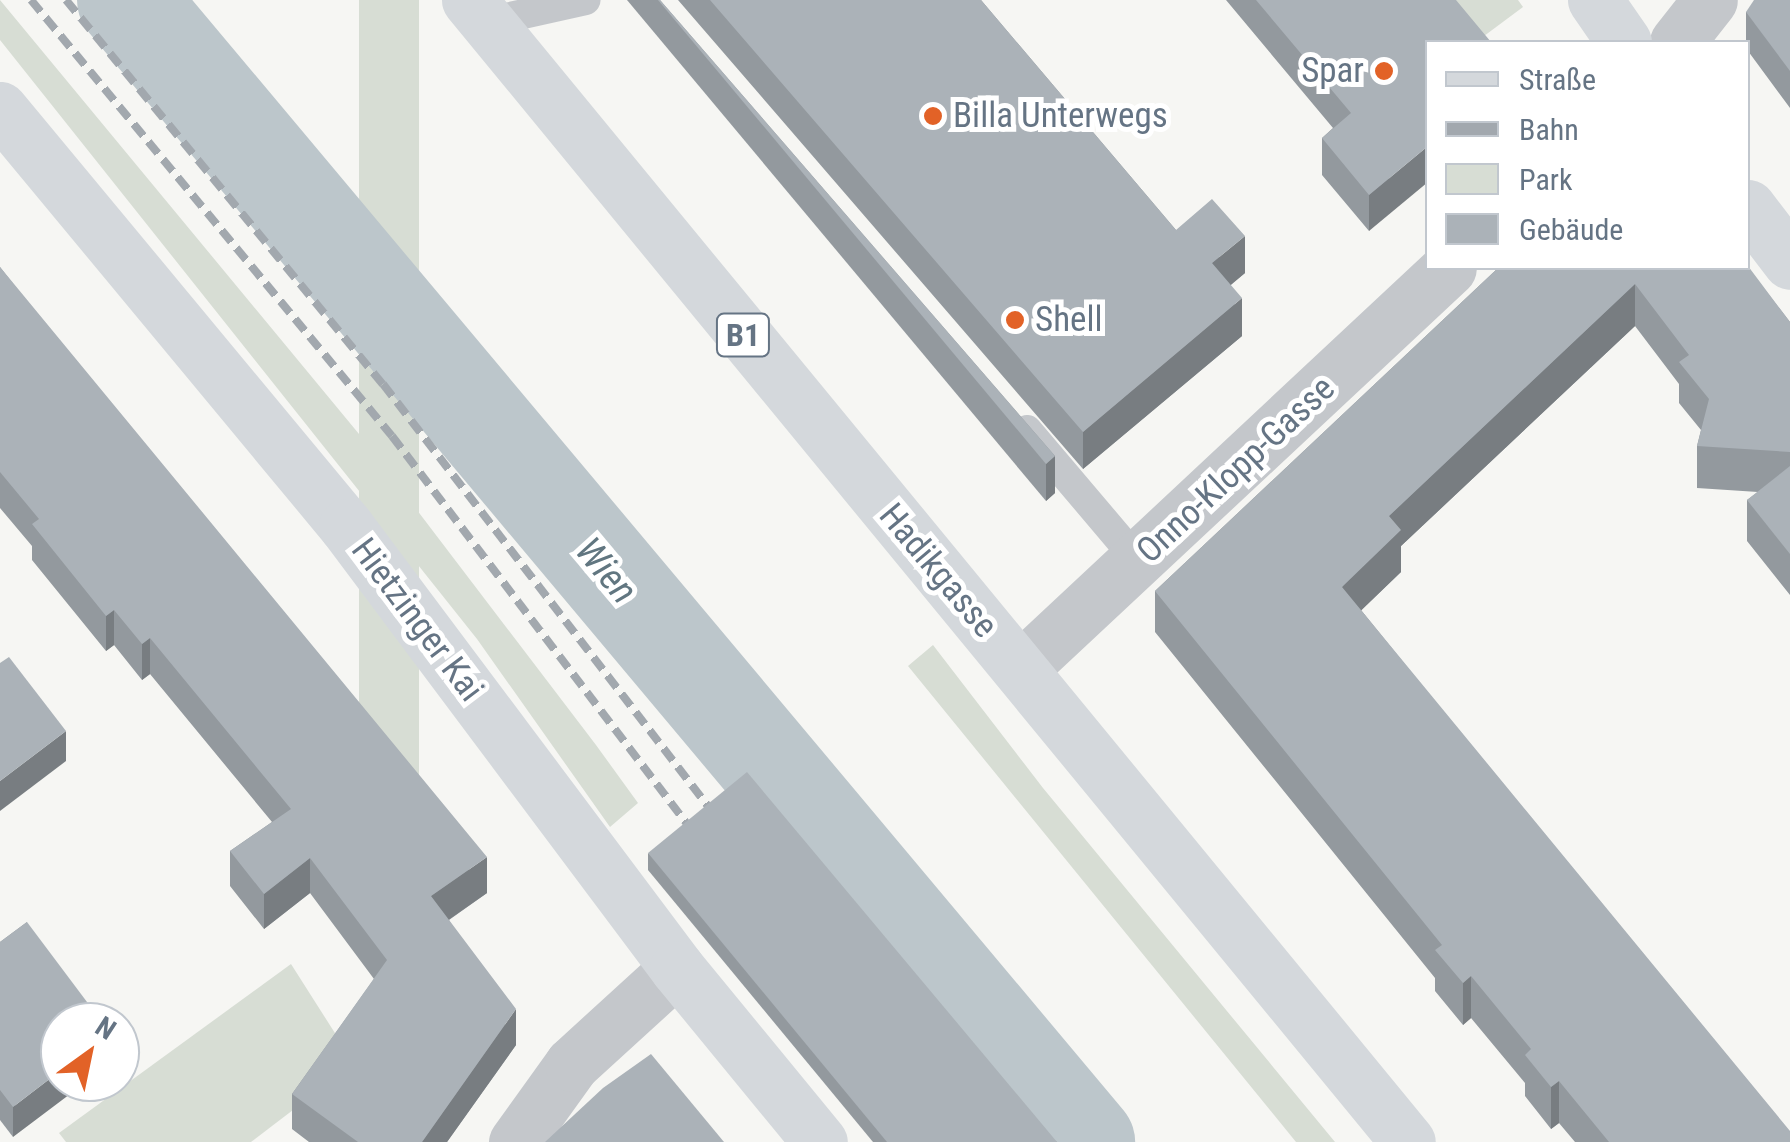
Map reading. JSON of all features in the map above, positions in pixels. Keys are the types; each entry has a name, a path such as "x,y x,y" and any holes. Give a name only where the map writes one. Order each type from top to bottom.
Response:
{"main road":[{"path":"1595,0 1623,40"},
{"name":"Hadikgasse","path":"478,11 1408,1142"},
{"name":"Hietzinger Kai","path":"0,109 346,526 677,968 820,1142"},
{"path":"1750,210 1790,262"}],"street":[{"path":"1679,40 1710,0"},
{"name":"Onno-Klopp-Gasse","path":"1020,669 1447,270"},
{"path":"516,1142 572,1064 677,968"}],"lane":[{"path":"478,11 586,0"},
{"path":"1004,404 1138,562"}],"green space":[{"path":"0,0 359,434 596,745 638,803 610,827 477,639 0,40"},
{"path":"359,0 419,0 419,822 359,822"},
{"path":"1426,0 1518,0 1523,7 1474,40"},
{"path":"933,645 1043,788 1335,1142 1296,1142 908,666"},
{"path":"291,964 347,1052 293,1110 251,1142 66,1142 59,1133 102,1102 140,1102 140,1074"}],"building":[{"path":"658,0 1055,456 1046,464"},
{"path":"710,0 981,0 1176,230 1212,199 1245,236 1212,263 1242,298 1083,432"},
{"path":"1256,0 1456,0 1489,40 1425,40 1425,148 1369,195 1322,138 1351,113"},
{"path":"1754,0 1790,0 1790,71 1746,12"},
{"path":"0,267 487,857 431,896 516,1009 422,1142 358,1142 292,1094 387,960 310,858 264,894 230,851 291,809 150,638 142,644 114,610 106,616 32,524 39,519 0,472"},
{"path":"1750,269 1790,322 1790,452 1697,446 1709,399 1679,362 1689,355 1635,284 1389,516 1401,530 1342,587 1790,1131 1790,1142 1609,1142 1559,1081 1551,1087 1525,1055 1531,1049 1471,976 1463,983 1435,950 1442,945 1155,591 1496,270"},
{"path":"1790,466 1790,554 1747,500"},
{"path":"9,657 66,731 0,781 0,663"},
{"path":"747,772 1057,1142 887,1142 648,853"},
{"path":"27,922 87,1002 40,1002 40,1086 13,1107 0,1090 0,942"},
{"path":"651,1054 724,1142 545,1142 603,1088"}],"waterway":[{"name":"Wien","path":"127,0 1085,1142"}],"railway":[{"path":"31,0 392,436 703,845"},
{"path":"66,0 383,384 724,827"}],"place":[{"name":"Spar","path":"1384,71"},
{"name":"Billa Unterwegs","path":"933,116"},
{"name":"Shell","path":"1015,320"}]}
